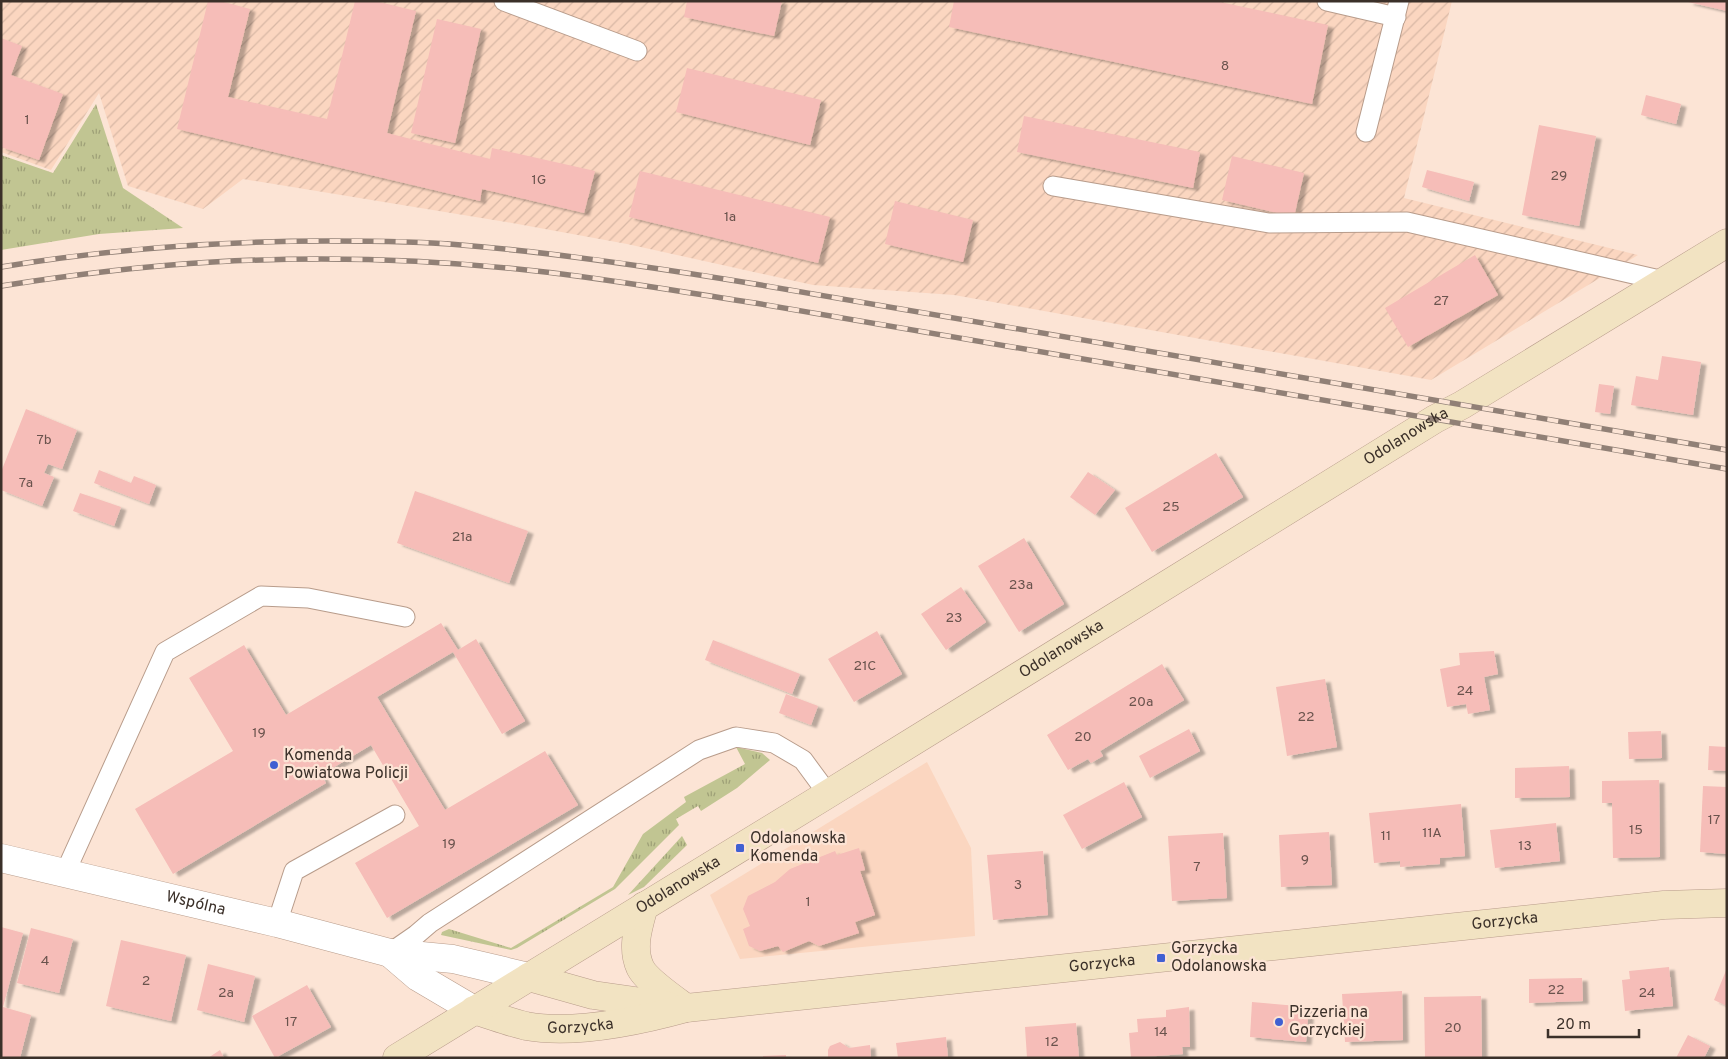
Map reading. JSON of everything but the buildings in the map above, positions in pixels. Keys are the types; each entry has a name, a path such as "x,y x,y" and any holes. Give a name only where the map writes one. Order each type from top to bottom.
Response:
{"main road":[{"name":"Odolanowska","path":"396,1058 1427,424 1462,405 1727,243"},
{"name":"Gorzycka","path":"474,1010 527,1026 592,1028 660,1016 686,1008 1664,905 1727,903"},
{"path":"644,906 638,930 636,950 640,968 686,1008"},
{"name":"Gorzycka","path":"529,977 592,995 686,1008"}],"street":[{"name":"Wspólna","path":"1,858 278,923 390,952 452,959 529,977"},
{"name":"Wspólna","path":"390,952 418,976 474,1010"}],"lane":[{"path":"504,1 637,51"},
{"path":"1327,1 1398,9 1366,132"},
{"path":"1053,186 1269,223 1407,222 1664,281"},
{"path":"65,873 165,652 261,596 308,598 405,617"},
{"path":"390,952 416,936 430,923 699,750 736,738 774,742 803,760 828,794"},
{"path":"278,923 294,871 394,815"}],"shaded area":[{"path":"1,1 1452,1 1404,198 1638,255 1431,380 954,295 813,285 627,244 243,179 203,209 128,186 99,93 51,170 1,152"},
{"path":"927,762 971,848 975,936 740,959 710,895"}],"green space":[{"path":"96,104 123,188 183,228 99,234 1,250 1,155 53,173"},
{"path":"736,747 762,753 770,760 737,788 701,811 698,806 676,819 679,825 615,889 511,950 441,935 442,932 449,929 511,948 613,887 643,834 686,802 684,797 745,764"},
{"path":"682,836 687,845 644,887 628,895"}],"railway":[{"path":"1,267 82,255 164,247 287,241 428,243 535,252 755,284 1727,450"},
{"path":"1,286 133,268 253,260 415,261 536,271 755,303 1727,469"}],"place":[{"name":"Komenda Powiatowa Policji","path":"274,765"},
{"name":"Odolanowska Komenda","path":"740,848"},
{"name":"Gorzycka Odolanowska","path":"1161,958"},
{"name":"Pizzeria na Gorzyckiej","path":"1279,1022"}]}
